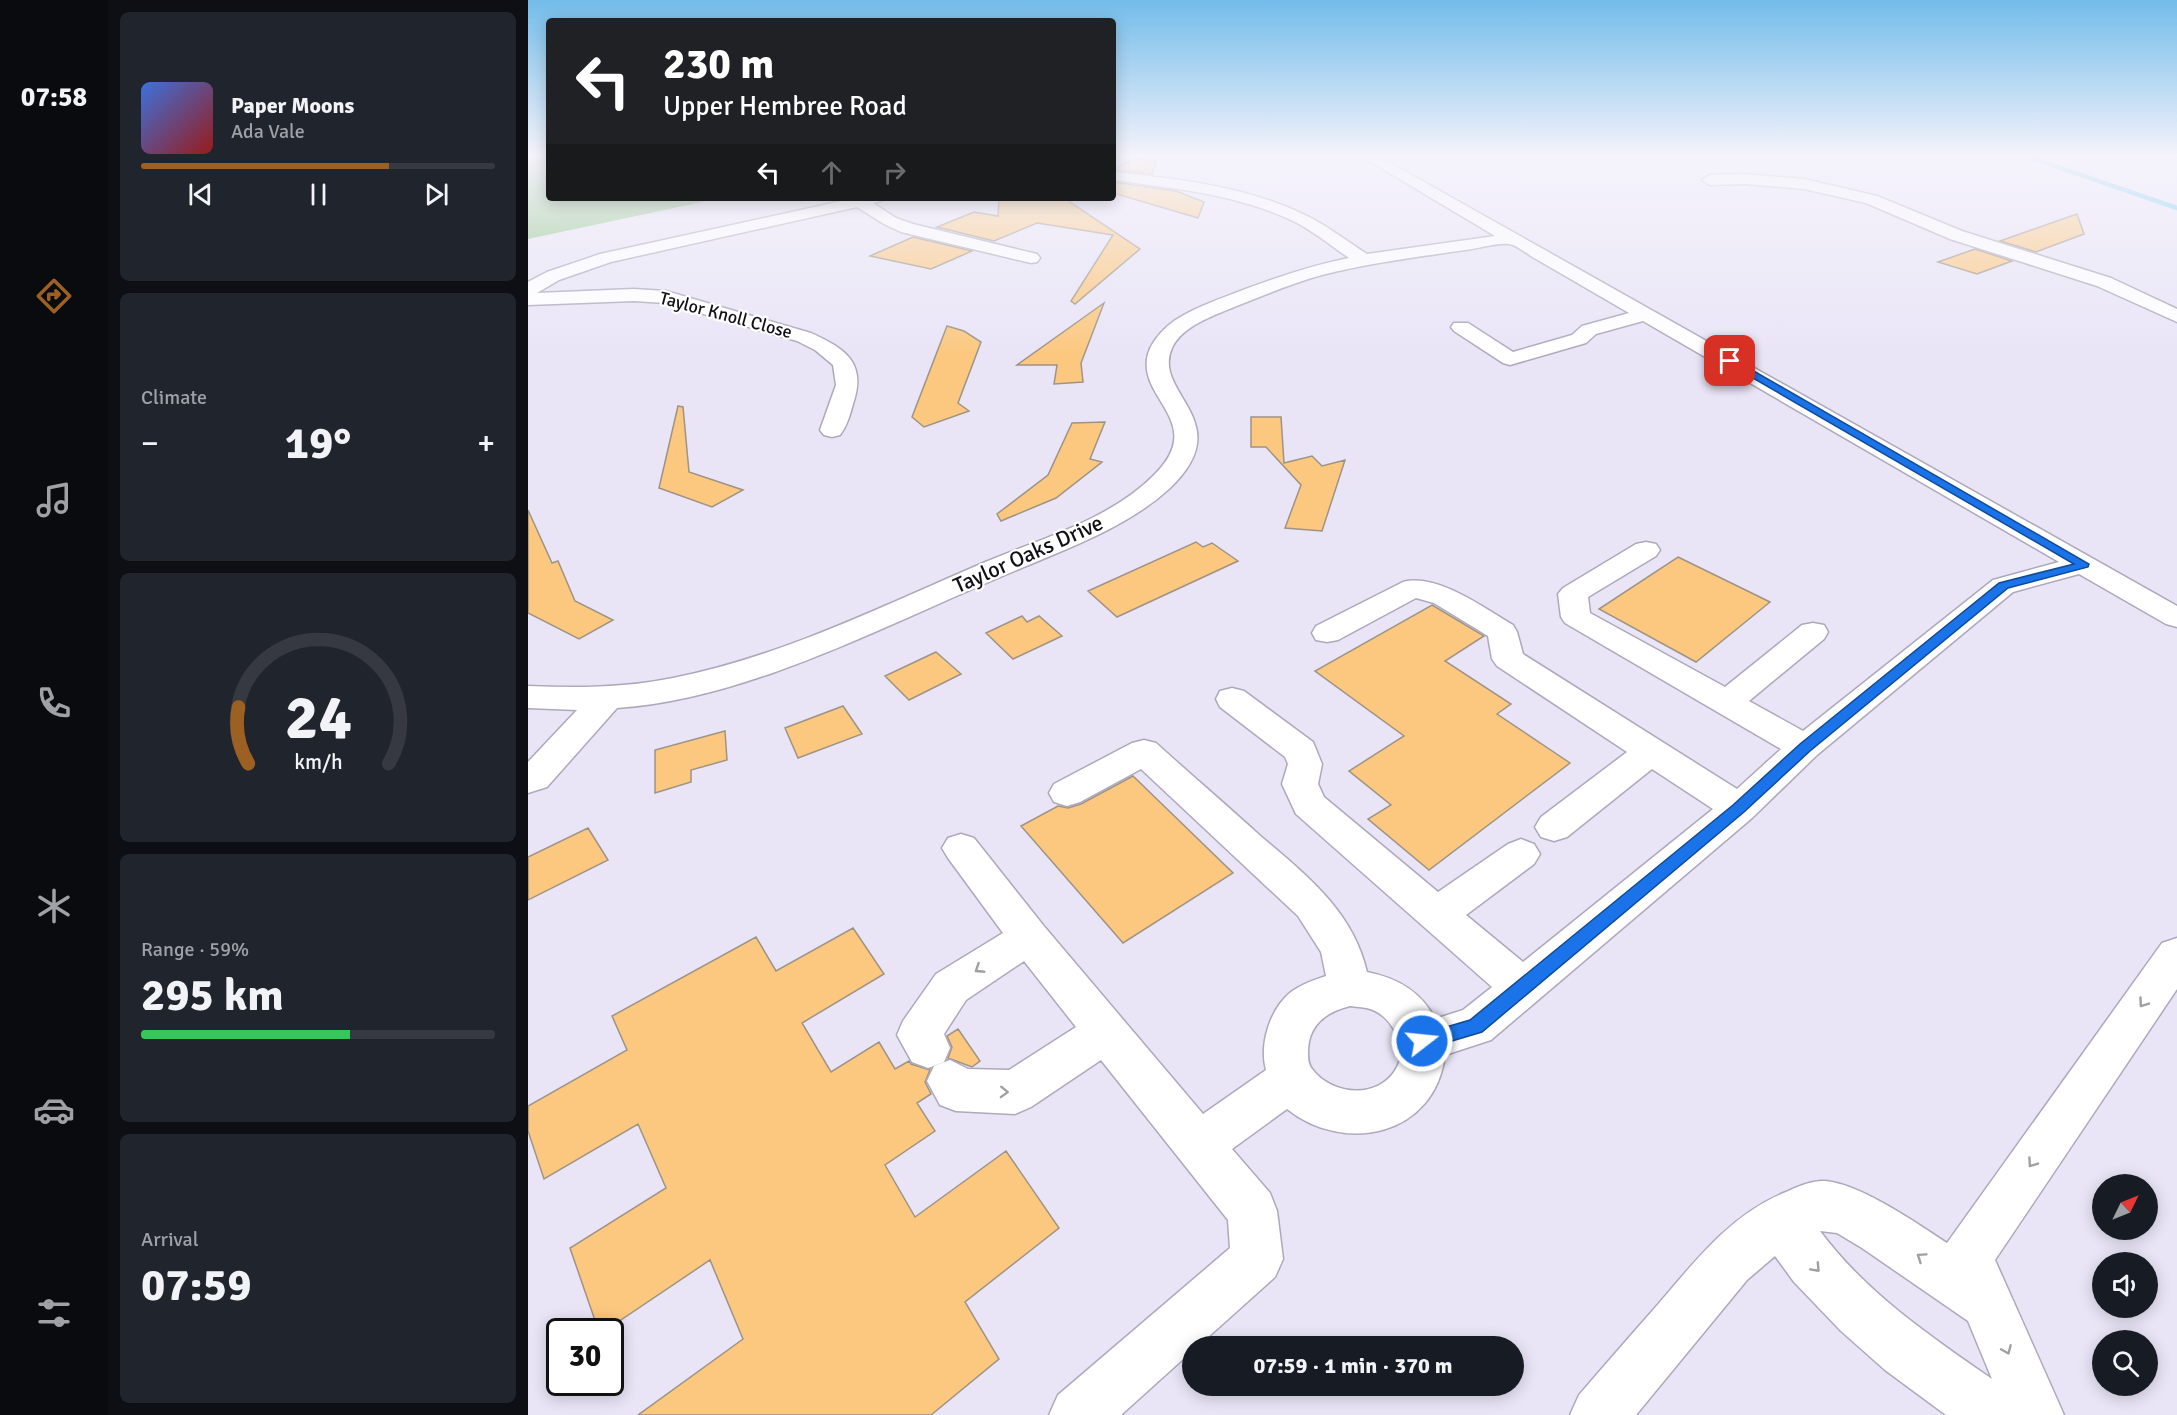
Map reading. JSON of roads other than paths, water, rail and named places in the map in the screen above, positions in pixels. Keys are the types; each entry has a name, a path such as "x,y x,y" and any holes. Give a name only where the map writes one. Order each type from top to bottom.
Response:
{"street":[{"path":"528,290 553,276 606,258 768,222"},
{"path":"893,222 908,228 1030,258"},
{"path":"1306,222 1363,260"},
{"path":"1485,222 2177,618"},
{"path":"1925,222 1956,235 2104,282 2177,316"},
{"name":"Taylor Oaks Drive","path":"528,697 605,700 668,692 735,674 813,646 1087,529 1131,507 1156,488 1178,462 1186,438 1183,417 1160,379 1156,366 1160,349 1174,331 1204,312 1318,271 1363,260 1513,238"},
{"name":"Taylor Knoll Close","path":"528,299 634,295 666,297 804,337 823,345 837,355 848,372 848,391 832,430"},
{"path":"1461,327 1510,359 1579,339 1589,330 1647,314"},
{"path":"1646,550 1573,594 1576,617 1805,747"},
{"path":"1422,1041 1476,1026 1739,808 1805,747 2003,586 2084,564"},
{"path":"1327,633 1413,588 1444,597 1502,633 1508,659 1739,808"},
{"path":"1726,703 1813,632"},
{"path":"1232,699 1301,751 1305,764 1300,784 1309,805 1523,987"},
{"path":"528,780 534,778 605,700"},
{"path":"1067,793 1144,752 1312,906 1341,948 1350,988"},
{"path":"1554,827 1651,752"},
{"path":"961,848 1029,937 1252,1211 1257,1259 1078,1415"},
{"path":"1437,914 1521,854"},
{"path":"1029,937 951,987 919,1035 956,1090 1015,1092 1106,1032"},
{"path":"2035,1415 1966,1256 2177,955"},
{"path":"1350,988 1370,990 1389,997 1405,1009 1417,1024 1422,1041 1423,1058 1418,1075 1408,1090 1395,1102 1377,1110 1358,1114 1338,1112 1319,1104 1303,1093 1292,1078 1286,1061 1285,1043 1290,1027 1300,1012 1313,1000 1331,992 1350,988"},
{"path":"1199,1145 1292,1078"},
{"path":"1599,1415 1729,1262 1752,1241 1800,1211 1823,1206 1845,1210 1876,1227 1986,1302"},
{"path":"1781,1221 1812,1264 1860,1312 1904,1351 1994,1415"}]}
